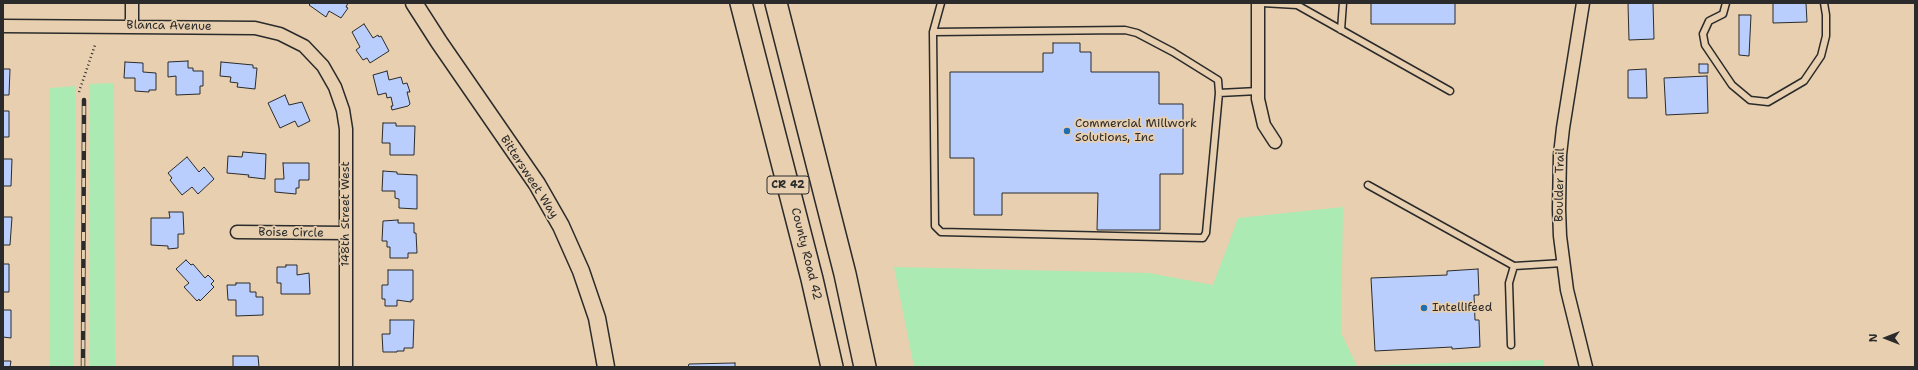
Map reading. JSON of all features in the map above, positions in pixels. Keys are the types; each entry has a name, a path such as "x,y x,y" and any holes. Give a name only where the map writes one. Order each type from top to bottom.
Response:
{"highway":[{"name":"County Road 42","path":"741,3 812,279 832,367"},
{"name":"CR 42","path":"776,3 845,274 865,367"}],"street":[{"path":"132,3 132,26"},
{"name":"Bittersweet Way","path":"414,3 456,67 537,184 561,226 581,271 597,318 606,367"},
{"path":"1258,3 1258,104 1264,125 1275,142"},
{"name":"Boulder Trail","path":"1583,3 1560,155 1559,209 1563,263 1567,290 1586,367"},
{"name":"Blanca Avenue","path":"3,26 255,28 280,34 304,46 323,66"},
{"name":"148th Street West","path":"323,66 335,87 343,110 346,129 346,367"},
{"name":"Boise Circle","path":"237,232 346,233"}],"lane":[{"path":"933,32 1125,30 1137,33 1218,80 1219,93 1206,233 1203,238 941,232 935,226 933,32 941,3"},
{"path":"1262,3 1297,5 1450,91"},
{"path":"1341,30 1343,3"},
{"path":"1726,3 1723,14 1708,21 1704,34 1705,45 1732,85 1750,100 1768,102 1804,81 1821,56 1826,36 1826,15 1824,3"},
{"path":"1219,93 1258,91"},
{"path":"1368,185 1514,266 1563,263"},
{"path":"1511,345 1509,283 1514,266"}],"path":[{"path":"79,92 95,45"}],"green space":[{"path":"114,83 115,367 89,367 89,84"},
{"path":"76,86 73,367 50,367 50,88"},
{"path":"1343,207 1341,333 1357,366 1543,360 1544,367 914,367 894,267 1149,273 1213,285 1238,218"}],"building":[{"path":"311,3 348,3 346,7 348,8 341,18 329,11 326,17 309,5"},
{"path":"1371,3 1455,3 1455,24 1371,24"},
{"path":"1628,3 1653,3 1654,39 1629,40"},
{"path":"1773,3 1806,3 1807,22 1773,23"},
{"path":"1739,15 1751,15 1749,56 1739,55"},
{"path":"364,24 373,38 378,35 379,37 381,36 389,51 370,63 367,58 363,60 356,50 360,47 352,32"},
{"name":"Commercial Millwork Solutions, Inc","path":"1053,43 1080,43 1080,52 1091,52 1091,72 1159,72 1159,104 1183,104 1183,174 1160,174 1160,230 1097,230 1098,193 1002,193 1002,215 974,215 974,158 950,158 950,72 1043,72 1043,53 1053,53"},
{"path":"188,61 188,68 193,68 193,71 203,71 203,86 200,86 200,94 176,95 176,76 168,77 168,62"},
{"path":"125,62 143,63 143,72 156,73 156,90 149,90 149,92 135,91 135,78 124,78"},
{"path":"221,62 253,65 253,68 257,68 255,89 237,87 238,83 230,82 231,77 220,76"},
{"path":"1699,64 1708,64 1708,73 1699,73"},
{"path":"3,69 10,69 9,95 3,95"},
{"path":"1646,69 1647,98 1628,98 1628,70"},
{"path":"387,71 389,80 401,77 403,84 407,83 410,92 407,92 410,104 408,106 392,110 391,106 393,106 391,97 387,98 386,93 378,95 373,75"},
{"path":"1707,76 1708,113 1666,115 1664,78"},
{"path":"285,95 289,105 302,102 310,121 298,127 295,121 280,128 268,103"},
{"path":"3,111 9,111 9,137 3,137"},
{"path":"383,123 396,123 396,126 415,126 414,155 390,155 390,143 382,143"},
{"path":"243,152 266,154 265,179 248,177 249,175 227,173 228,156 242,157"},
{"path":"187,157 199,172 204,167 214,179 198,194 192,187 182,195 170,180 172,178 168,173"},
{"path":"3,159 12,159 11,186 3,186"},
{"path":"283,163 309,163 309,180 299,180 299,188 296,188 296,194 275,192 275,179 284,179"},
{"path":"383,171 397,172 397,174 417,175 417,209 399,208 399,199 395,198 395,191 382,191"},
{"path":"169,212 183,212 184,234 178,234 178,248 168,249 168,246 151,245 151,218 170,218"},
{"path":"3,217 12,217 10,245 3,245"},
{"path":"398,220 398,223 414,223 417,253 408,253 408,258 390,258 390,247 387,247 387,241 382,241 383,221"},
{"path":"186,260 191,265 193,264 205,278 208,275 214,281 211,284 214,287 200,301 199,299 197,301 184,287 189,283 176,269"},
{"path":"3,264 9,264 9,292 3,292"},
{"path":"286,265 297,265 297,275 309,273 310,294 281,294 281,283 277,283 277,267 286,267"},
{"name":"Intellifeed","path":"1478,269 1479,295 1474,295 1475,320 1479,320 1480,347 1375,351 1371,278 1447,275 1447,271"},
{"path":"388,270 413,270 413,300 411,300 411,302 397,300 397,306 385,306 385,299 382,299 382,285 388,285"},
{"path":"236,283 250,283 250,292 256,292 256,297 263,297 263,315 236,316 236,300 228,300 227,285 236,285"},
{"path":"3,310 11,310 11,338 3,337"},
{"path":"390,320 414,320 413,348 404,348 404,351 397,352 383,352 382,334 390,334"},
{"path":"233,356 258,356 259,367 233,367"},
{"path":"3,361 11,361 10,367 3,367"},
{"path":"735,363 735,367 688,367 689,364"}],"railway":[{"path":"83,367 84,100"}],"place":[{"name":"Commercial Millwork Solutions, Inc","path":"1067,131"},
{"name":"Intellifeed","path":"1424,308"}]}
